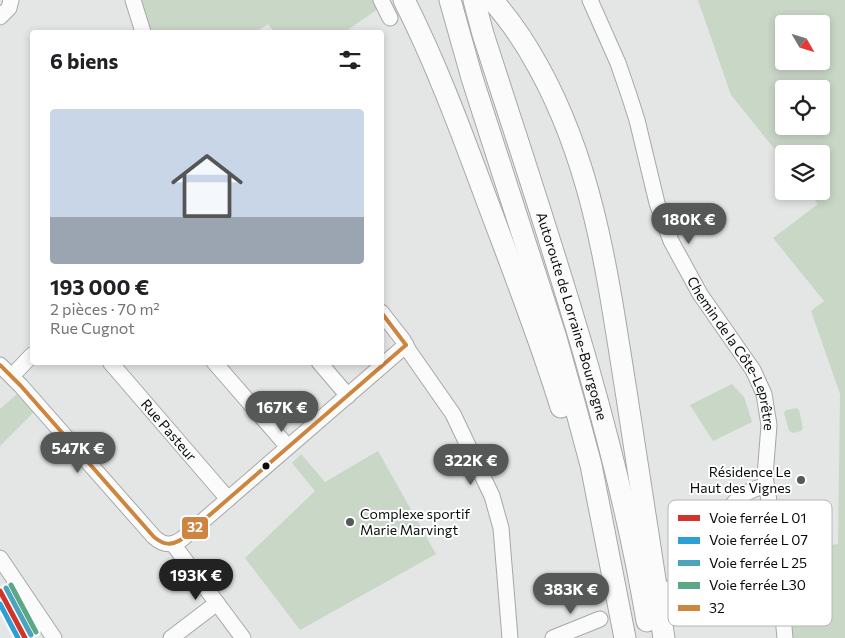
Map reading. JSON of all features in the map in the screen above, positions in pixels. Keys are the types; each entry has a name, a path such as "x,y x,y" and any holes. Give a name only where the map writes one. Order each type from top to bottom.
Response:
{"highway":[{"path":"404,0 432,58 458,124 552,380 584,483 606,536"},
{"name":"Autoroute de Lorraine-Bourgogne","path":"450,0 459,35 556,338 591,465 625,638"},
{"name":"Autoroute de Lorraine-Bourgogne","path":"474,0 483,34 587,362 609,441 632,540 650,638"},
{"path":"492,0 523,42 556,100 576,148 591,198 618,339 664,638"}],"street":[{"path":"0,18 10,8 11,0"},
{"path":"132,0 142,30"},
{"path":"381,0 390,18"},
{"name":"Chemin de la Côte-Leprêtre","path":"590,0 618,63 629,95 657,202 670,241 700,294 753,370 764,394 769,425 765,467 766,486 770,500"},
{"path":"384,316 453,414 492,496 501,528 510,638"},
{"path":"384,364 406,345"},
{"path":"12,376 30,358"},
{"path":"0,365 12,376 154,537 163,544 173,544 182,539 383,365"},
{"name":"Rue Pasteur","path":"113,365 228,499"},
{"path":"217,365 288,447"},
{"path":"322,365 348,396"},
{"path":"737,500 750,490 766,486"},
{"path":"173,544 243,638"},
{"path":"0,558 54,638"},
{"path":"171,638 216,603"},
{"path":"553,638 600,619"}],"green space":[{"path":"138,0 377,0 382,6 348,30 272,30 268,24 259,30 147,30"},
{"path":"698,0 845,0 845,638 792,638 791,626 832,626 832,545 838,544 840,394 811,311 824,301 773,238 818,204 815,200 830,200 830,145 775,145 775,150 731,95"},
{"path":"732,384 744,397 752,422 713,441 690,405"},
{"path":"17,394 34,412 0,446 0,409"},
{"path":"797,408 803,428 801,431 793,433 789,431 784,413 786,410"},
{"name":"Complexe sportif Marie Marvingt","path":"378,451 436,554 300,630 245,558 315,491 292,463 301,454 325,482"}],"transit line":[{"name":"32","path":"384,316 406,345"},
{"name":"32","path":"384,364 406,345"},
{"name":"32","path":"0,365 21,386 154,537 161,542 171,544 182,539 383,365"},
{"path":"6,588 31,635"},
{"path":"0,591 25,638"},
{"path":"0,604 18,638"}],"rail line":[{"name":"L30","path":"11,585 36,632"}],"place":[{"name":"Résidence Le Haut des Vignes","path":"801,480"},
{"name":"Complexe sportif Marie Marvingt","path":"350,522"}]}
